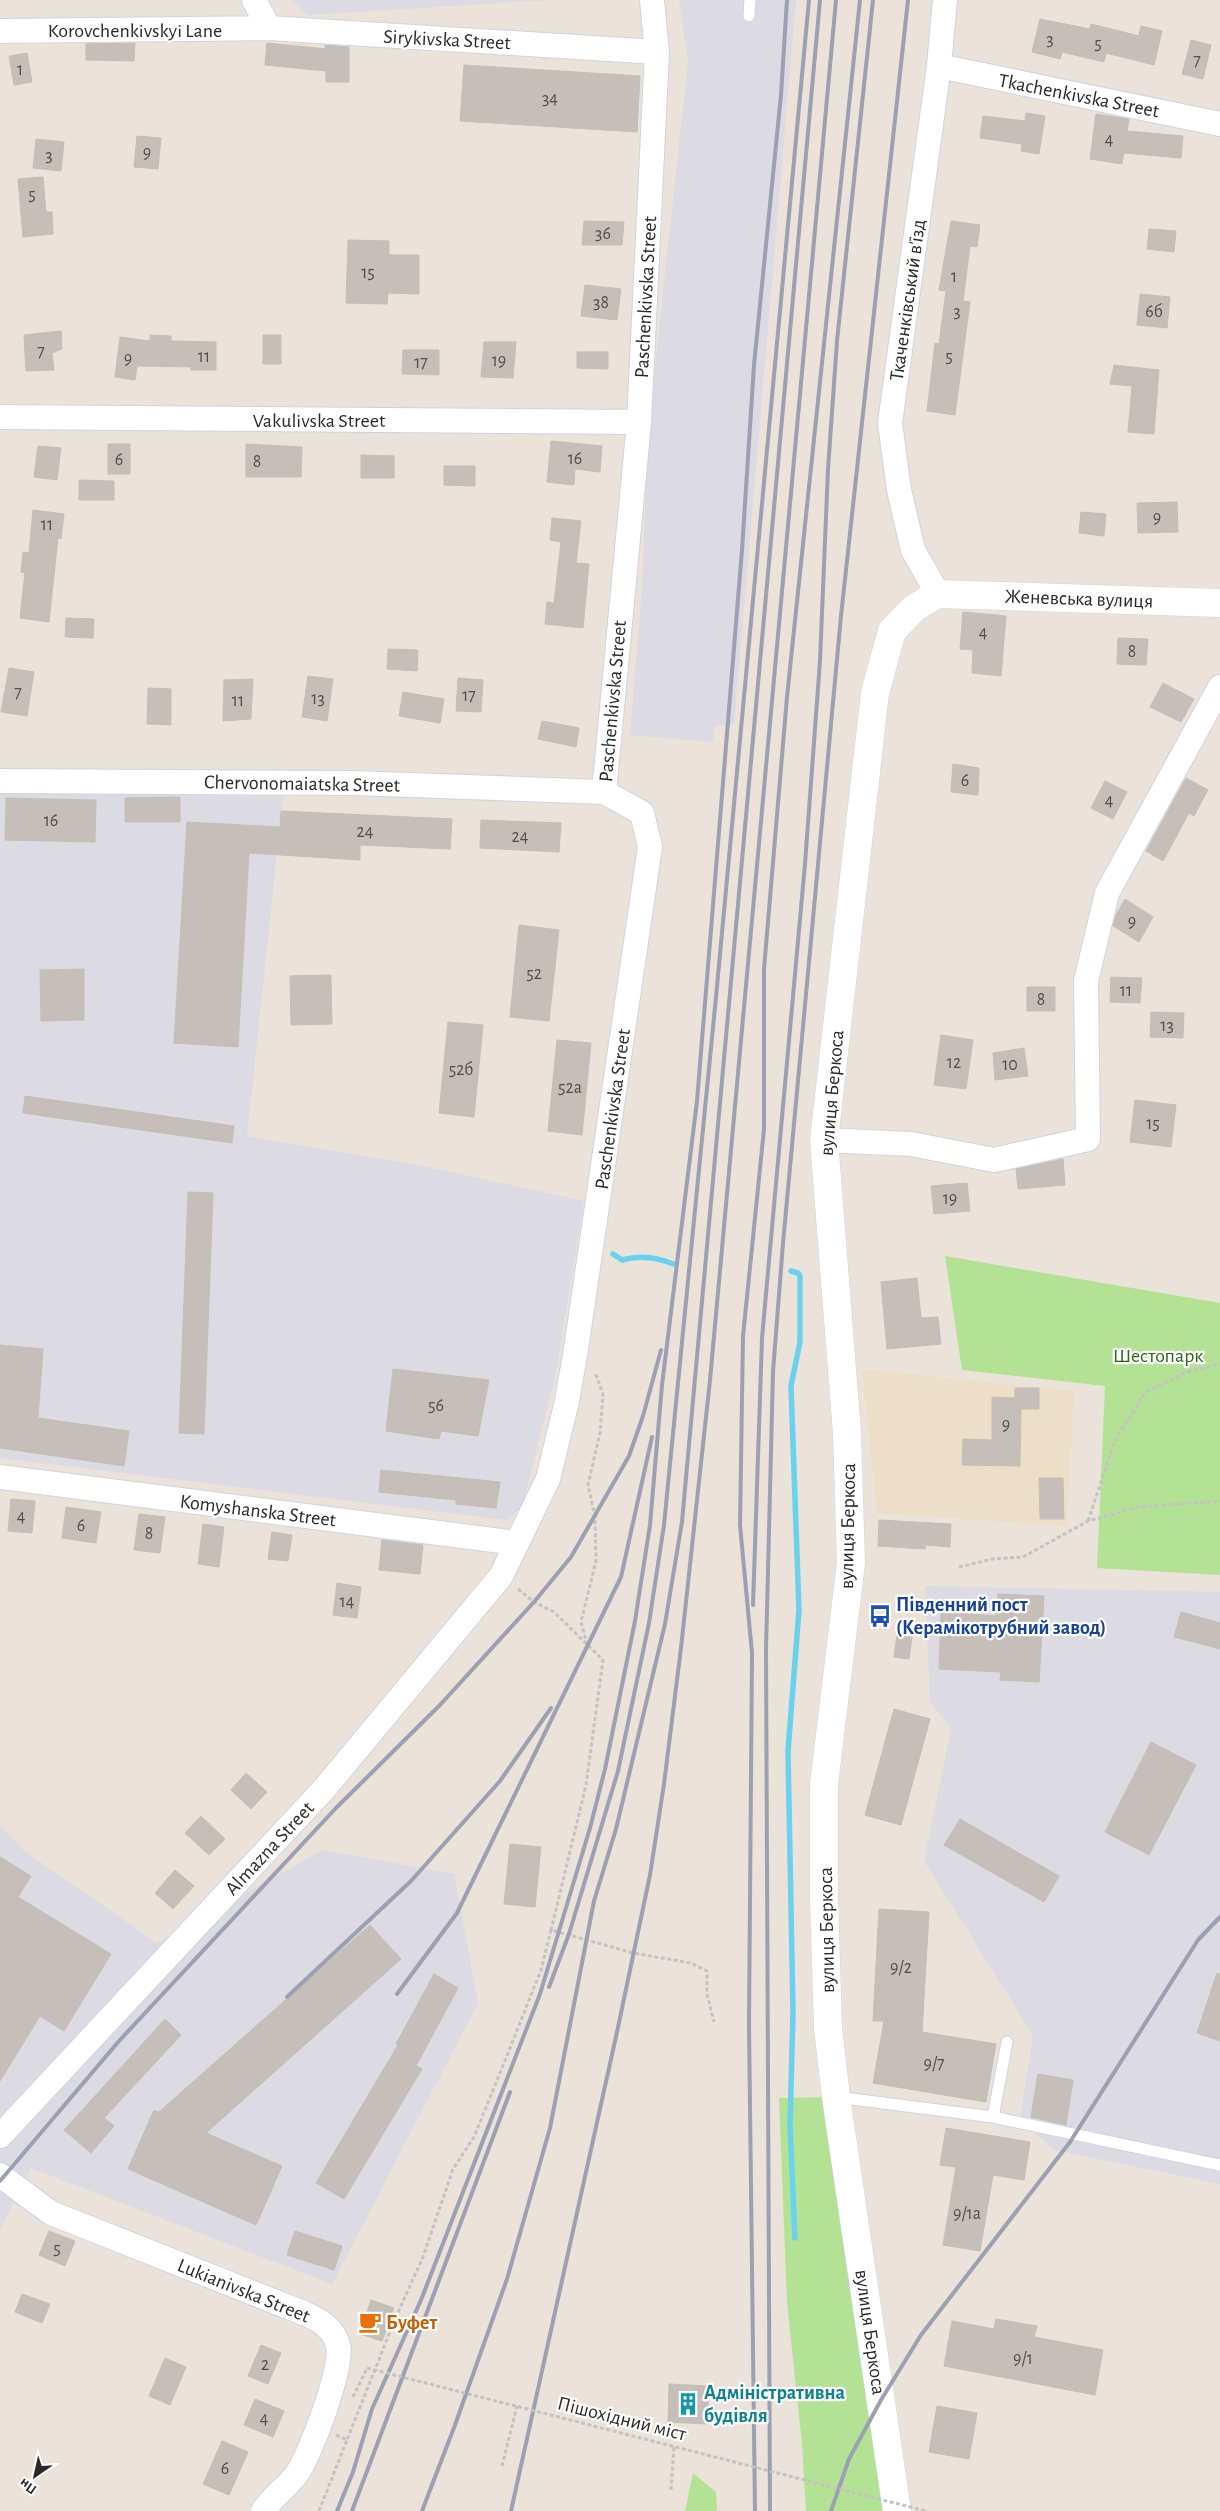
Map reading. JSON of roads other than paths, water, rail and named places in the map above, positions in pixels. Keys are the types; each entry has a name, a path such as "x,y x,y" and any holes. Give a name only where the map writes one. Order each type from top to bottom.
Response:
{"street":[{"path":"254,0 269,28"},
{"name":"Paschenkivska Street","path":"517,1544 548,1479 567,1401 650,848 642,813 604,792 639,422 657,52 652,0"},
{"name":"Ткаченківський в'їзд","path":"938,594 913,550 899,490 890,423 939,66 945,0"},
{"name":"Korovchenkivskyi Lane","path":"0,31 269,28"},
{"name":"Sirykivska Street","path":"269,28 657,52"},
{"name":"Tkachenkivska Street","path":"939,66 1220,124"},
{"name":"Vakulivska Street","path":"0,417 639,422"},
{"name":"Женевська вулиця","path":"938,594 1220,603"},
{"name":"вулиця Беркоса","path":"897,2511 836,2097 828,2018 824,1899 824,1784 851,1563 847,1433 824,1140 875,692 892,631 914,608 938,594"},
{"path":"824,1140 911,1144 994,1160 1088,1139 1086,980 1108,893 1220,687"},
{"name":"Chervonomaiatska Street","path":"0,782 354,783 604,792"},
{"name":"Komyshanska Street","path":"0,1477 517,1544"},
{"name":"Almazna Street","path":"0,2136 324,1789 501,1576 517,1544"},
{"name":"Lukianivska Street","path":"0,2176 51,2213 306,2314 324,2322 334,2334 339,2346 337,2372 318,2427 297,2474 269,2501 262,2511"}],"lane":[{"path":"749,16 750,0"},
{"path":"993,2117 1007,2042"},
{"path":"836,2097 993,2117 1220,2165"}],"waterway":[{"path":"613,1254 622,1260 648,1258 673,1264"},
{"path":"791,1271 798,1273 800,1276 800,1342 791,1386 799,1610 788,1751 793,2012 790,2126 795,2238"}],"railway":[{"path":"337,2511 353,2472 372,2409 421,2300 540,1994 590,1828 605,1769 635,1621 650,1525 662,1385 697,1101 742,550 754,365 781,95 787,0"},
{"path":"549,1987 569,1934 618,1771 649,1623 664,1525 716,997 809,0"},
{"path":"422,2511 507,2279 550,2128 594,1901 616,1829 665,1624 682,1522 820,0"},
{"path":"511,2511 617,2032 650,1875 664,1784 681,1648 710,1380 836,0"},
{"path":"755,2511 749,2025 752,1653 740,1525 743,1336 764,1129 764,969 787,697 860,0"},
{"path":"753,1605 762,1338 805,864 820,661 828,469 837,341 873,0"},
{"path":"770,2511 766,1650 773,1372 783,1243 841,616 908,0"},
{"path":"0,2181 119,2041 336,1808 440,1705 534,1602 571,1557 629,1456 643,1416 661,1350"},
{"path":"397,1994 457,1913 621,1577 652,1437"},
{"path":"287,1997 411,1881 500,1781 551,1708"},
{"path":"831,2511 849,2459 881,2400 921,2335 1070,2142 1198,1940 1220,1917"},
{"path":"352,2511 510,2092"}],"place":[{"name":"Південний пост (Керамікотрубний завод)","path":"880,1616"},
{"name":"Буфет","path":"370,2322"},
{"name":"Адміністративна будівля","path":"688,2404"}],"park label":[{"name":"Шестопарк","path":"1158,1355"}]}
